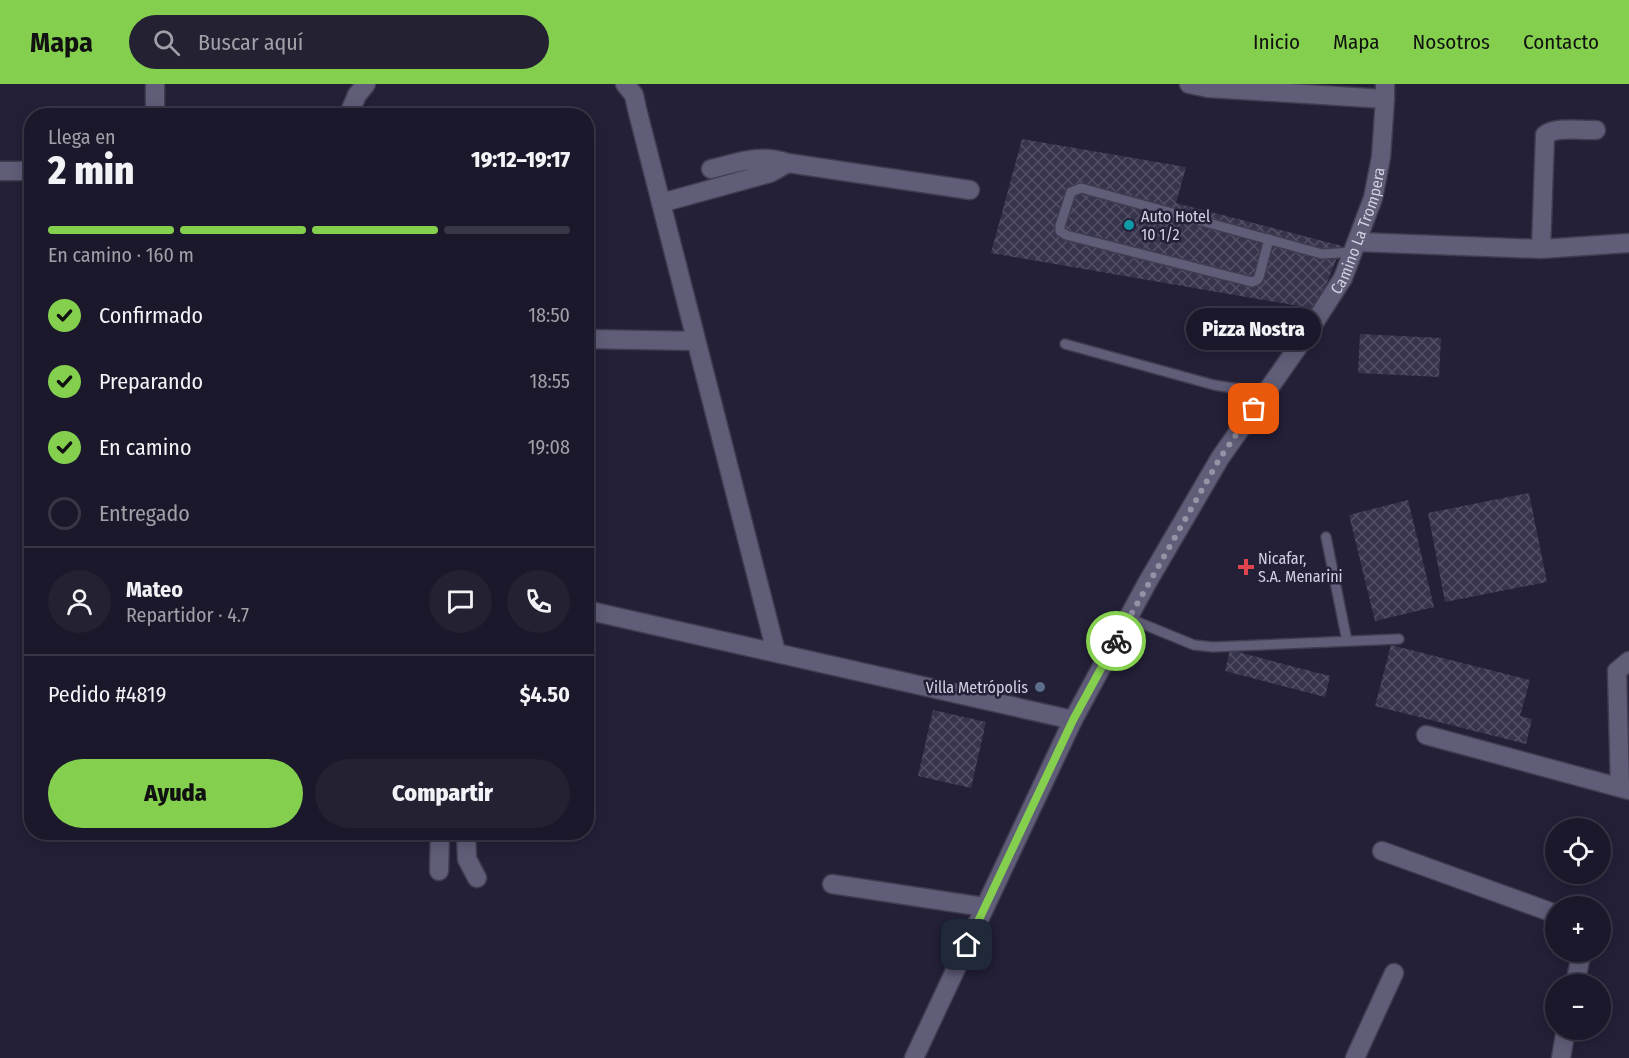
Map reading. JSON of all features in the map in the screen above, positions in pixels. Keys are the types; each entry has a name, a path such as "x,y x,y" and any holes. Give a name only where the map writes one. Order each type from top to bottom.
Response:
{"street":[{"path":"155,84 155,108"},
{"path":"352,108 366,84"},
{"path":"625,84 633,96 776,652"},
{"path":"1189,84 1208,88 1385,91"},
{"name":"Camino La Trompera","path":"914,1058 1073,720 1128,618 1220,458 1305,338 1343,278 1373,198 1381,157 1385,91"},
{"path":"1541,249 1545,135 1550,132 1596,130"},
{"path":"711,169 762,158 774,158 788,163 970,190"},
{"path":"661,203 770,173 788,163"},
{"path":"0,171 24,171"},
{"path":"1355,247 1541,249 1629,243"},
{"path":"594,339 696,341"},
{"path":"594,612 1073,720"},
{"path":"1426,735 1624,789 1617,671 1629,661"},
{"path":"439,871 440,840"},
{"path":"466,840 467,860 477,878"},
{"path":"1382,851 1545,910"},
{"path":"832,884 984,907"},
{"path":"1355,1058 1394,973"},
{"path":"1561,1058 1564,1040"}],"lane":[{"path":"1269,239 1259,277 1252,282 1066,235 1060,231 1060,226 1071,192 1081,188 1269,239 1322,254 1355,247"},
{"path":"1065,344 1214,385 1265,393"},
{"path":"1326,537 1347,641"},
{"path":"1128,618 1194,645 1245,647 1399,639"}],"building":[{"name":"Auto Hotel 10 1/2","path":"1022,139 1186,167 1176,203 1342,246 1316,309 991,253"},
{"path":"1360,334 1441,338 1439,377 1358,373"},
{"path":"1529,493 1547,582 1445,602 1428,513"},
{"path":"1408,500 1434,607 1375,621 1349,515"},
{"path":"1391,645 1530,680 1520,716 1532,719 1526,744 1375,706"},
{"path":"1230,650 1330,676 1325,697 1225,671"},
{"path":"933,710 986,722 971,788 918,776"}],"way so far":[{"path":"1116,641 1220,458 1254,409"}],"place":[{"name":"Auto Hotel 10 1/2","path":"1129,225"},
{"name":"Pizza Nostra","path":"1254,409"},
{"name":"Nicafar, S.A. Menarini","path":"1246,567"},
{"name":"Villa Metrópolis","path":"1040,687"}],"route":[{"path":"967,945 1073,720 1116,641"}]}
